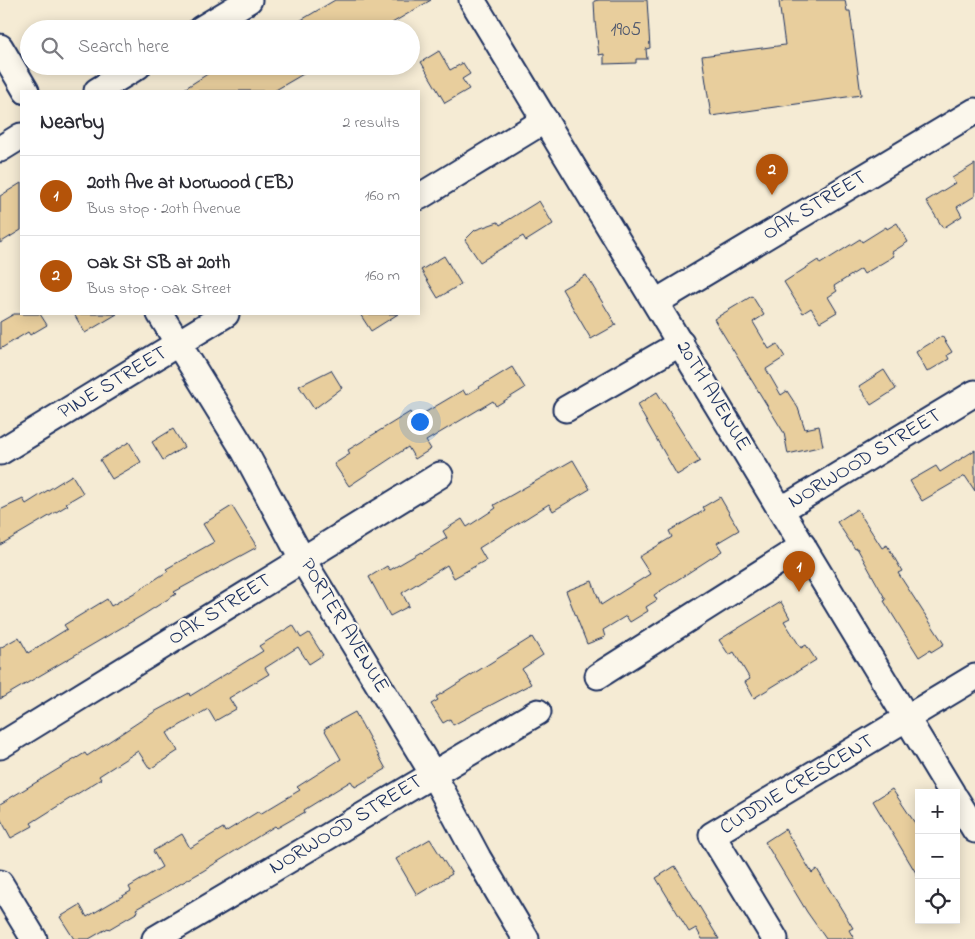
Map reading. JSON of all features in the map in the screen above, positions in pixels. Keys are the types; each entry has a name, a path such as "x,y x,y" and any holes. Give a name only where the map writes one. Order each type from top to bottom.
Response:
{"street":[{"path":"216,20 249,0"},
{"name":"20TH AVENUE","path":"472,0 950,789"},
{"path":"0,47 25,90"},
{"path":"99,90 123,75"},
{"name":"OAK STREET","path":"656,302 975,111"},
{"path":"420,196 545,120"},
{"path":"0,149 20,137"},
{"name":"PORTER AVENUE","path":"161,315 245,452 302,559 433,774 478,858 526,939"},
{"name":"PINE STREET","path":"0,452 224,315"},
{"path":"566,409 681,343"},
{"name":"NORWOOD STREET","path":"781,510 975,392"},
{"name":"OAK STREET","path":"0,746 440,475"},
{"path":"598,676 803,546"},
{"path":"907,718 975,677"},
{"name":"NORWOOD STREET","path":"155,939 538,712"},
{"name":"CUDDIE CRESCENT","path":"775,939 712,835 907,718"},
{"path":"960,806 975,830"},
{"path":"0,882 34,939"}],"building":[{"path":"335,0 431,0 397,20 301,20"},
{"path":"647,0 650,48 646,49 647,59 636,59 636,63 604,64 604,54 599,55 595,21 594,1"},
{"path":"785,0 845,0 847,11 850,11 861,95 711,116 702,56 785,45 779,2"},
{"path":"439,51 450,70 463,63 470,74 462,79 469,89 445,103 421,62"},
{"path":"206,75 302,75 276,90 183,90"},
{"path":"975,164 975,196 957,207 962,216 943,228 926,201 955,183 952,178"},
{"path":"20,184 20,231 0,243 0,196"},
{"path":"539,201 553,224 526,241 523,236 480,262 465,240 475,230 498,222 500,225"},
{"path":"897,223 908,242 892,252 894,256 864,274 861,269 834,286 837,291 828,297 837,312 820,322 811,308 803,313 784,282 818,260 820,264 860,239 862,242 886,227 887,229"},
{"path":"444,256 461,284 438,298 421,270"},
{"path":"586,275 616,325 591,339 562,289"},
{"path":"752,296 764,315 753,322 769,349 777,344 785,357 766,369 781,395 787,391 798,408 805,429 819,426 823,446 788,454 784,433 714,319"},
{"path":"14,314 41,315 47,325 30,335 28,332 0,349 0,322"},
{"path":"75,315 115,315 85,333"},
{"path":"361,315 396,315 371,331"},
{"path":"942,336 952,352 947,355 949,359 927,372 916,352"},
{"path":"512,367 525,388 496,406 493,401 426,441 431,449 415,459 408,447 349,486 334,464 350,454 348,450 410,412 414,419 463,390 466,395"},
{"path":"331,370 342,388 314,409 299,386"},
{"path":"884,370 896,389 871,405 859,386"},
{"path":"657,392 700,461 677,475 637,405"},
{"path":"173,429 184,447 163,460 152,442"},
{"path":"129,442 141,462 112,479 100,460"},
{"path":"975,450 975,491 965,476 922,501 910,481 936,466 940,472"},
{"path":"573,460 590,489 553,511 549,504 479,548 486,560 454,578 447,565 402,593 409,606 390,616 369,577 387,566 390,570 422,553 447,538 443,531 462,519 467,527 496,508 494,505"},
{"path":"72,475 83,493 66,503 68,505 0,545 0,510 23,499 26,504"},
{"path":"720,497 739,530 717,543 722,551 654,595 657,600 646,607 648,611 630,622 626,616 603,630 605,637 587,644 566,591 592,581 601,605 650,574 639,557 672,537 669,531 705,510 703,507"},
{"path":"232,506 257,547 174,592 176,594 143,615 0,699 0,648 19,637 28,653 67,629 64,625 107,599 111,606 136,592 168,571 166,569 214,542 203,524"},
{"path":"857,509 882,548 887,545 902,571 898,573 944,644 931,652 930,650 919,657 884,601 886,600 857,548 855,549 837,522"},
{"path":"781,602 790,618 784,621 801,648 806,645 816,660 754,698 745,682 750,679 734,652 729,655 719,640"},
{"path":"293,625 301,638 309,633 323,655 309,664 298,647 265,668 269,674 229,698 236,709 215,721 208,709 167,733 178,751 150,769 138,751 99,776 101,779 31,823 33,826 11,838 0,818 0,804 85,753 87,756 154,712 189,693 190,696 263,651 259,646"},
{"path":"532,637 543,655 522,669 531,684 453,725 450,719 443,723 431,704 438,700 436,697"},
{"path":"355,712 386,769 355,787 351,781 304,810 305,812 277,828 275,826 203,871 136,909 138,912 109,929 89,939 74,939 60,917 80,905 87,917 131,891 129,887 162,867 153,851 182,834 190,848 223,828 225,832 259,811 260,814 300,790 297,787 341,759 324,729"},
{"path":"892,789 915,823 915,871 873,801"},
{"path":"785,829 812,873 817,869 853,928 849,930 854,939 826,939 807,912 765,842"},
{"path":"430,839 452,874 417,895 396,859"},
{"path":"675,866 719,939 702,939 696,928 689,932 656,878"}],"place":[{"name":"Oak St SB at 20th","path":"772,195"},
{"name":"20th Ave at Norwood (EB)","path":"799,592"}]}
